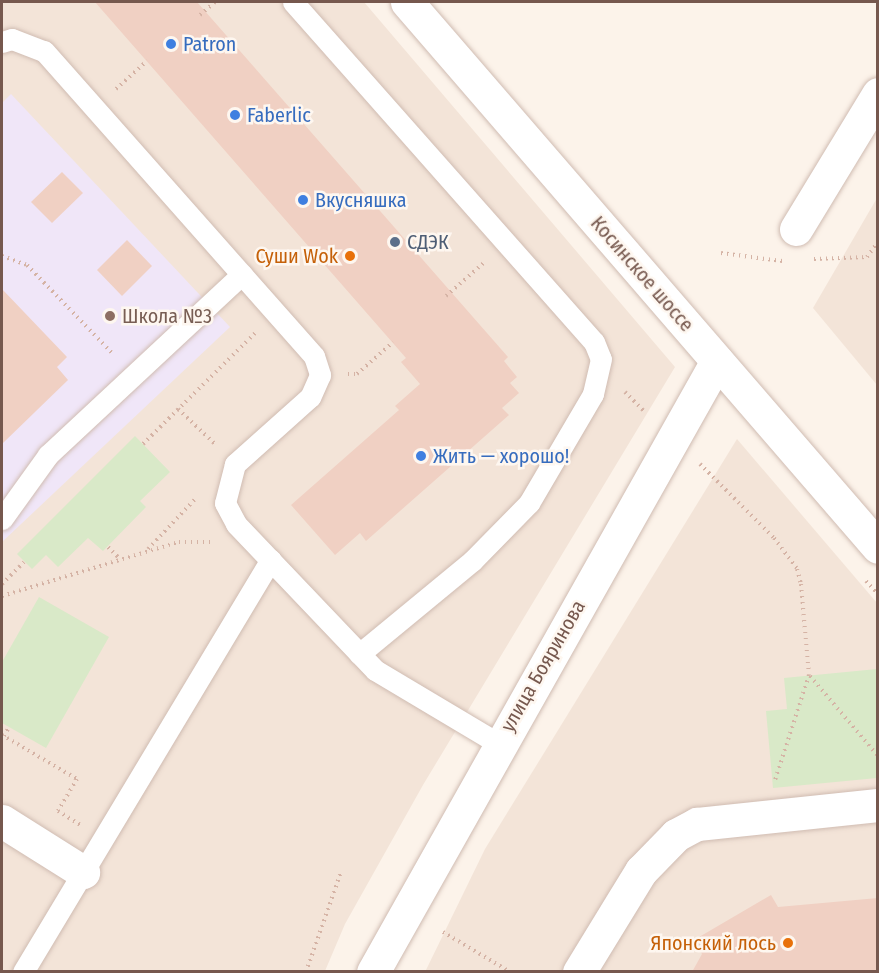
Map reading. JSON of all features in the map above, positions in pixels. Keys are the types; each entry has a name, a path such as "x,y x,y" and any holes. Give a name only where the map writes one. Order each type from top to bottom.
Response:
{"street":[{"name":"Косинское шоссе","path":"407,2 878,548"},
{"path":"796,229 878,94"},
{"name":"улица Бояринова","path":"373,972 499,744 717,361"},
{"path":"579,972 641,871 669,840 697,824 775,813 878,805"},
{"path":"2,821 83,872"}],"lane":[{"path":"293,2 594,342 601,359 596,386 529,503 472,561 359,654"},
{"path":"2,42 12,39 44,51 314,356 320,375 310,398 235,464 225,485 225,503 236,524 375,670 499,744"},
{"path":"2,519 48,455 242,274"},
{"path":"23,972 271,560"}],"path":[{"path":"200,15 215,2"},
{"path":"94,108 147,61"},
{"path":"446,296 507,243"},
{"path":"2,256 27,265 133,375"},
{"path":"143,444 276,313"},
{"path":"320,375 357,374 393,342"},
{"path":"625,392 645,412"},
{"path":"178,410 221,450"},
{"path":"695,459 797,569 809,675 773,788 775,813"},
{"path":"148,550 203,489"},
{"path":"2,596 179,542 222,544"},
{"path":"108,547 120,559"},
{"path":"2,584 24,562"},
{"path":"809,675 878,756"},
{"path":"9,727 3,735 77,779 58,812 104,839"},
{"path":"306,972 341,873"},
{"path":"443,932 510,972"}],"shaded area":[{"path":"2,2 364,2 675,367 423,785 345,924 325,971 2,972"},
{"name":"Школа №3","path":"11,94 230,327 2,542 2,103"},
{"path":"877,198 877,385 813,308"},
{"path":"737,439 877,603 877,971 425,972 485,849"}],"green space":[{"path":"135,436 170,472 140,501 146,507 103,551 88,538 58,567 46,555 32,569 17,554"},
{"path":"39,597 109,637 46,748 2,723 2,662"},
{"path":"877,669 877,778 773,788 766,711 787,709 784,678"}],"building":[{"path":"95,2 197,2 508,357 504,361 517,377 510,383 519,393 502,408 509,415 366,541 360,533 335,555 291,505 399,410 395,406 420,384 401,362 406,358"},
{"path":"62,172 83,193 52,223 31,202"},
{"path":"127,240 152,266 122,296 97,270"},
{"path":"2,289 67,357 57,367 68,380 2,444"},
{"path":"771,895 778,907 878,898 878,972 692,972 702,954 694,940"}],"place":[{"name":"Patron","path":"171,44"},
{"name":"Faberlic","path":"235,115"},
{"name":"Вкусняшка","path":"303,200"},
{"name":"СДЭК","path":"395,242"},
{"name":"Суши Wok","path":"350,256"},
{"name":"Школа №3","path":"110,316"},
{"name":"Жить — хорошо!","path":"421,456"},
{"name":"Японский лось","path":"788,943"}]}
